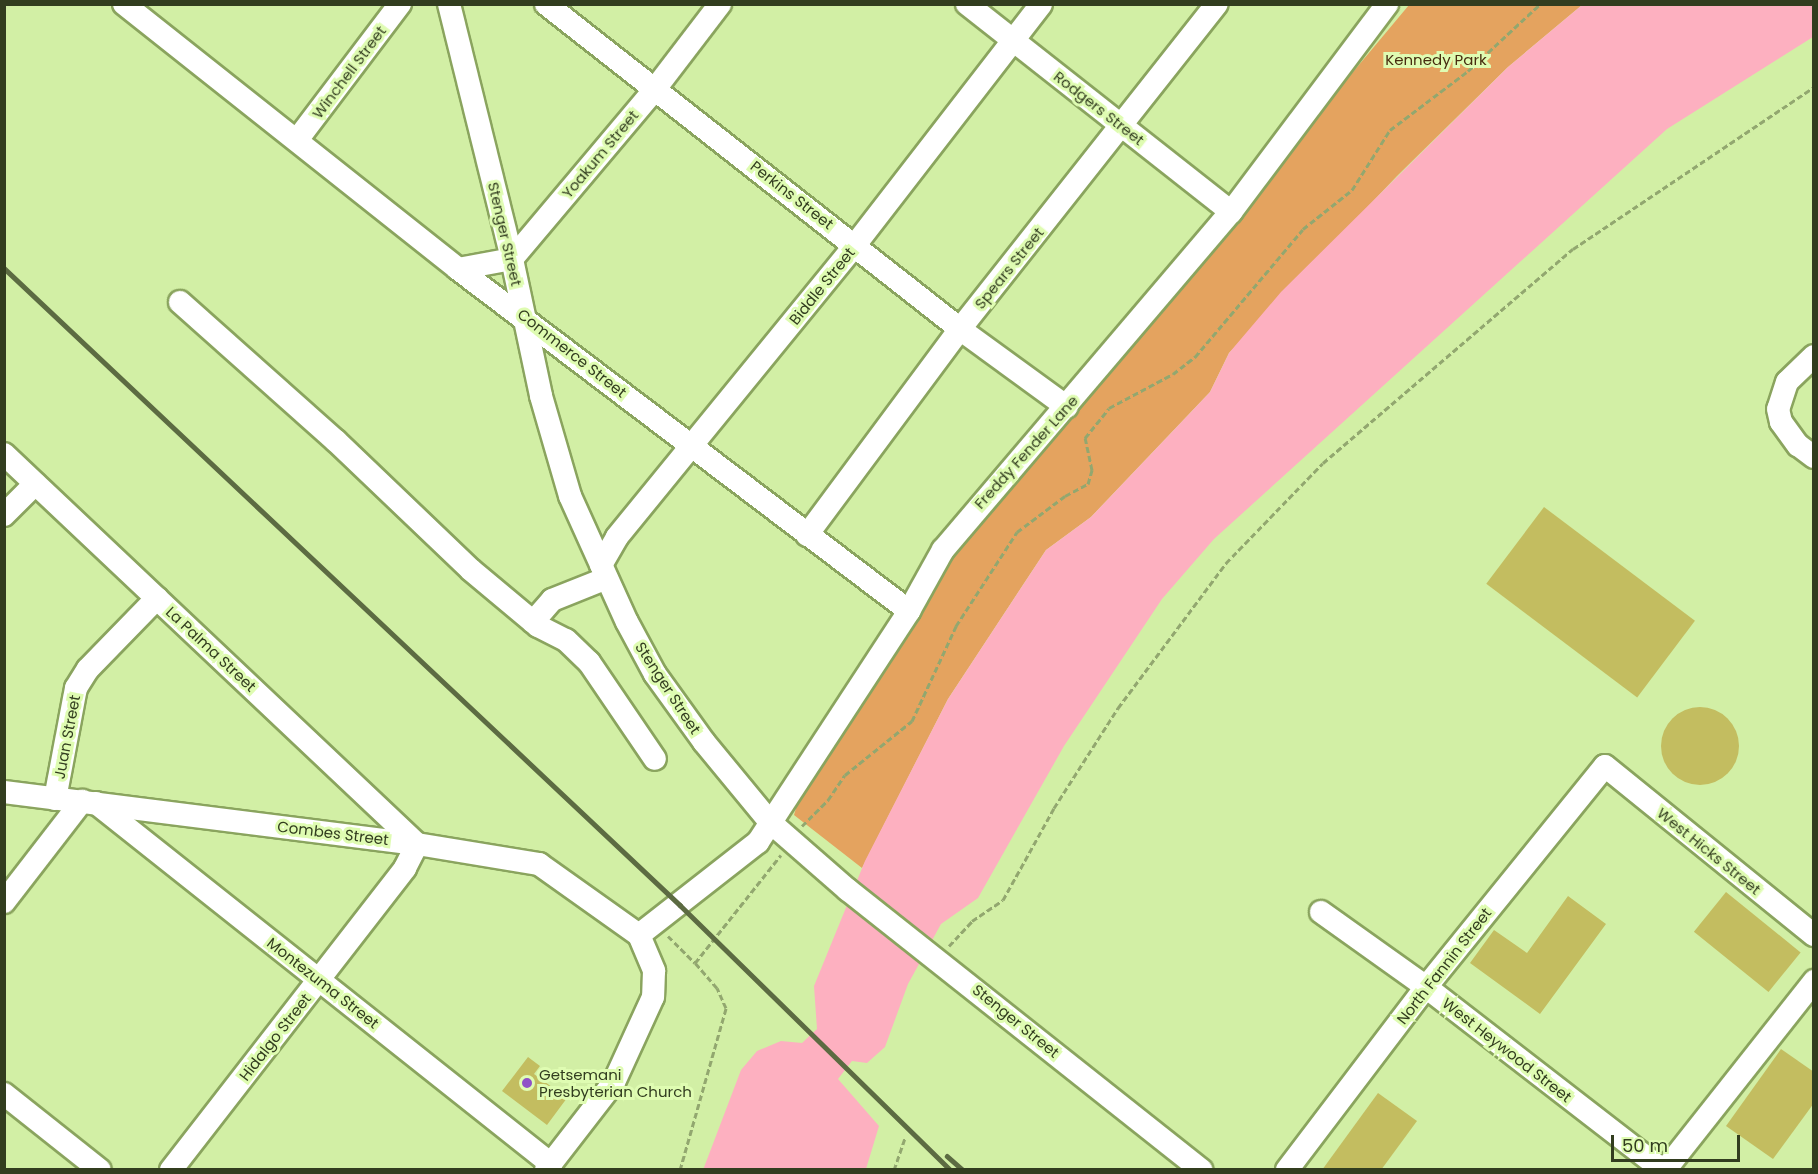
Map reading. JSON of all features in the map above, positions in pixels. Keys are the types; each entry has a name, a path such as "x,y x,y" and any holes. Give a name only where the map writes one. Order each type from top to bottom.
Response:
{"street":[{"name":"Commerce Street","path":"124,4 458,269 522,314 807,535 909,610"},
{"name":"Winchell Street","path":"297,140 400,4"},
{"name":"Stenger Street","path":"449,4 512,259 522,314 570,496 604,571 656,674 704,742 770,822 848,890 940,960 1201,1170"},
{"name":"Perkins Street","path":"546,4 960,329 1067,407"},
{"name":"Yoakum Street","path":"512,259 655,89 720,4"},
{"name":"Rodgers Street","path":"966,4 1011,41 1124,125 1231,212"},
{"name":"Biddle Street","path":"604,571 617,537 855,245 1041,4"},
{"name":"Spears Street","path":"807,535 960,329 1124,125 1217,4"},
{"name":"Freddy Fender Lane","path":"647,929 758,842 909,610 943,550 1231,212 1387,4"},
{"path":"458,269 512,259"},
{"path":"180,302 533,622 566,640 589,662 655,759"},
{"path":"1814,356 1787,382 1778,409 1781,422 1792,438 1814,457"},
{"name":"La Palma Street","path":"4,454 417,844"},
{"path":"4,515 35,484"},
{"path":"533,622 552,600 604,571"},
{"name":"Juan Street","path":"55,799 76,688 88,669 157,598"},
{"name":"West Hicks Street","path":"1605,766 1814,935"},
{"name":"North Fannin Street","path":"1287,1170 1426,987 1605,766"},
{"name":"Combes Street","path":"4,792 417,844 539,864 647,929"},
{"path":"4,902 89,802"},
{"name":"Montezuma Street","path":"89,802 319,980 549,1167"},
{"name":"Hidalgo Street","path":"171,1170 405,868 417,844"},
{"name":"West Heywood Street","path":"1321,912 1426,987 1664,1170"},
{"path":"549,1167 614,1082 653,997 647,929"},
{"path":"1664,1170 1814,981"},
{"path":"4,1094 100,1170"}],"path":[{"path":"695,963 791,840 845,776 912,721 956,626 1005,547 1017,532 1065,496 1088,484 1092,470 1085,438 1109,408 1173,374 1195,357 1303,229 1352,190 1390,130 1468,71 1540,4"},
{"path":"940,960 957,934 1003,900 1083,762 1205,591 1253,533 1323,463 1573,249 1814,87"},
{"path":"647,929 695,963 717,988 726,1008 680,1170"},
{"path":"894,1170 905,1138"}],"green space":[{"name":"Kennedy Park","path":"1409,5 1582,5 1508,67 1397,176 1229,353 1210,392 1091,517 1046,550 948,699 862,868 794,815 799,798 970,530"}],"shaded area":[{"path":"1582,5 1813,5 1813,37 1667,129 1214,539 1162,599 1064,746 978,898 941,924 908,984 885,1047 867,1063 852,1061 838,1079 879,1126 866,1169 703,1170 741,1070 757,1051 781,1041 802,1043 817,1029 814,986 865,861 948,699 1046,550 1091,517 1210,392 1229,353 1281,292 1508,67"}],"building":[{"path":"1544,507 1695,621 1637,697 1486,584"},
{"path":"1700,707 1715,710 1732,724 1739,746 1736,761 1722,778 1700,785 1685,782 1668,768 1661,746 1664,731 1678,714"},
{"path":"1726,892 1801,952 1769,992 1694,932"},
{"path":"1568,896 1606,924 1540,1014 1470,963 1494,930 1527,953"},
{"path":"1781,1049 1814,1072 1814,1103 1773,1159 1726,1126"},
{"name":"Getsemani Presbyterian Church","path":"528,1057 540,1066 534,1074 567,1098 547,1125 502,1091"},
{"path":"1378,1093 1417,1121 1381,1170 1322,1170"}],"railway":[{"path":"4,268 680,905 951,1170"},
{"path":"947,1156 963,1170"}],"place":[{"name":"Getsemani Presbyterian Church","path":"527,1083"}]}
